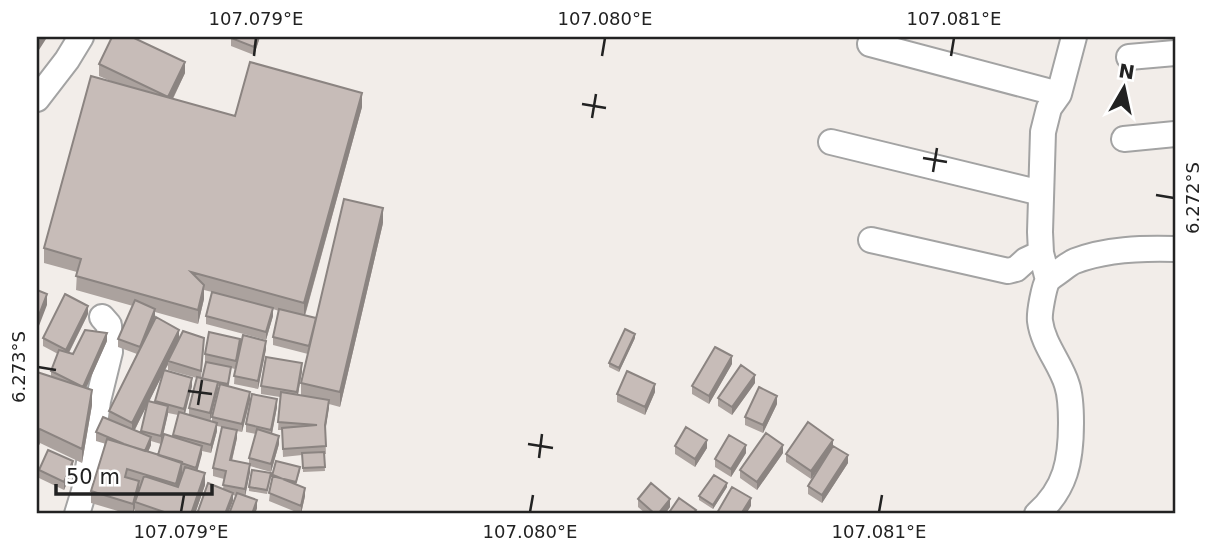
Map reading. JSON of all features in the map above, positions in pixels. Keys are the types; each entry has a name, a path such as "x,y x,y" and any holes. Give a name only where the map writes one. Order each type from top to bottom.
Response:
{"street":[{"path":"37,99 81,37"},
{"path":"1037,514 1049,504 1065,474 1071,433 1068,386 1046,342 1040,322 1048,280 1041,253 1043,132 1049,108 1059,94 1074,37"},
{"path":"870,44 1059,94"},
{"path":"1129,57 1175,53"},
{"path":"1124,139 1175,134"},
{"path":"831,142 1041,193"},
{"path":"871,240 1008,271 1041,253"},
{"path":"1048,280 1073,262 1101,254 1146,248 1175,249"},
{"path":"77,514 84,491 98,401 110,352 109,325 102,317"}],"building":[{"path":"112,37 132,37 185,62 168,97 99,64"},
{"path":"232,37 257,37 254,47"},
{"path":"250,62 362,93 304,303 191,272 204,285 198,310 76,276 81,259 44,248 91,76 235,116"},
{"path":"344,199 383,208 340,392 301,383"},
{"path":"37,290 47,294 37,320"},
{"path":"212,292 273,308 266,332 206,316"},
{"path":"65,294 88,306 66,350 43,338"},
{"path":"135,300 155,309 140,347 118,339"},
{"path":"279,309 316,318 309,346 273,337"},
{"path":"156,317 179,330 132,423 109,411"},
{"path":"625,329 635,334 619,368 609,363"},
{"path":"85,330 107,333 83,387 51,371 59,350 73,354"},
{"path":"183,331 204,338 201,371 168,361"},
{"path":"209,332 240,339 236,361 205,354"},
{"path":"243,335 266,341 258,381 234,376"},
{"path":"715,347 732,356 709,396 692,386"},
{"path":"266,357 302,363 297,392 261,386"},
{"path":"206,362 231,367 228,384 202,379"},
{"path":"741,365 755,375 732,407 718,398"},
{"path":"164,370 192,378 184,409 155,401"},
{"path":"627,371 655,384 645,407 617,394"},
{"path":"37,372 92,390 82,449 40,429 37,435"},
{"path":"197,377 218,382 210,413 189,408"},
{"path":"220,384 250,392 242,424 212,417"},
{"path":"759,387 777,396 763,425 745,417"},
{"path":"281,392 329,400 325,425 326,446 283,449 282,428 317,425 278,422"},
{"path":"252,394 277,399 271,430 246,424"},
{"path":"148,401 168,406 161,436 141,431"},
{"path":"179,412 217,423 211,445 173,435"},
{"path":"103,417 151,437 145,451 96,432"},
{"path":"808,422 833,440 811,471 786,454"},
{"path":"222,427 237,430 230,460 250,464 245,489 223,485 226,471 213,468"},
{"path":"686,427 707,440 695,459 675,446"},
{"path":"257,429 279,436 271,464 249,458"},
{"path":"766,433 783,445 757,482 740,470"},
{"path":"164,434 202,446 196,468 158,455"},
{"path":"729,435 746,445 731,469 715,459"},
{"path":"107,439 182,462 176,484 127,469 125,477 139,481 133,504 91,491"},
{"path":"833,446 848,455 822,495 808,486"},
{"path":"48,450 73,461 64,482 39,470"},
{"path":"324,452 325,467 303,468 302,453"},
{"path":"276,461 300,467 296,482 272,476"},
{"path":"185,467 205,473 191,514 170,514 135,502 144,476 178,487"},
{"path":"252,470 271,473 267,490 249,487"},
{"path":"273,475 305,488 301,506 269,493"},
{"path":"714,475 727,483 713,505 699,496"},
{"path":"208,483 233,493 225,514 197,514"},
{"path":"651,483 670,499 658,514 638,499"},
{"path":"732,487 751,498 741,514 718,514 717,513"},
{"path":"237,493 257,500 252,514 229,514"},
{"path":"679,498 696,510 693,514 668,514"}]}
